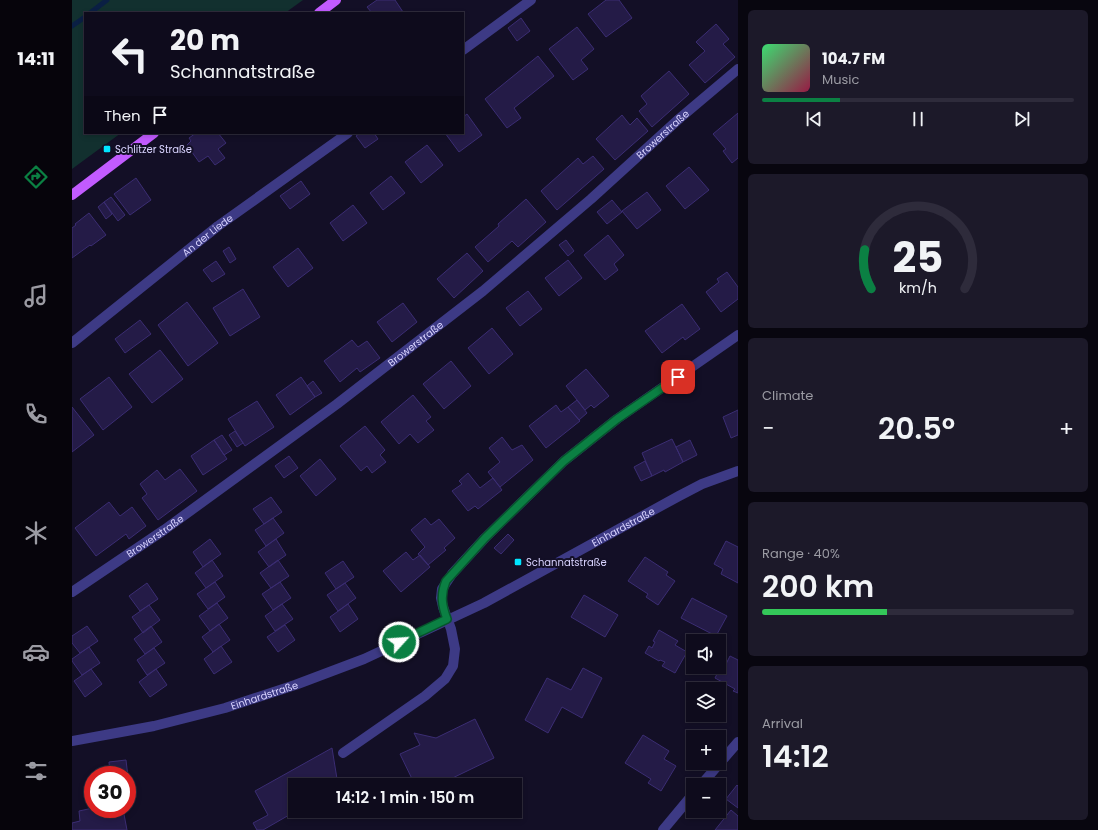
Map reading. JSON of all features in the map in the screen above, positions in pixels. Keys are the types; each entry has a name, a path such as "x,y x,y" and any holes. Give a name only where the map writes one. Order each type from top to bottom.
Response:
{"main road":[{"path":"320,12 336,0"},
{"path":"72,195 153,134"}],"street":[{"path":"464,49 531,0"},
{"name":"Browerstraße","path":"72,592 164,530 331,409 477,295 591,199 680,118 738,69"},
{"name":"An der Liede","path":"72,343 218,226 347,134"},
{"path":"343,753 425,696 445,679 454,666 455,649 447,619 442,608 442,589 446,581 485,538 564,461 617,419 738,335"},
{"name":"Einhardstraße","path":"72,741 119,733 190,717 261,697 364,659 484,603 702,484 738,471"},
{"path":"706,778 738,742"},
{"path":"663,830 686,802"}],"green space":[{"path":"72,0 303,0 286,12 84,12 84,134 120,134 72,169"}],"building":[{"path":"377,0 395,0 403,12 371,12 367,7"},
{"path":"606,0 619,0 632,18 606,37 588,14"},
{"path":"521,18 530,31 517,41 508,28"},
{"path":"716,24 729,39 723,44 735,57 705,83 689,65 705,51 696,42"},
{"path":"577,27 594,49 581,60 588,69 573,80 549,49"},
{"path":"538,56 554,76 514,108 521,118 507,128 485,99"},
{"path":"669,71 689,94 652,127 639,111 647,104 641,96"},
{"path":"738,113 738,158 732,163 723,151 726,149 713,134"},
{"path":"467,114 482,135 459,152 446,134 464,134 464,116"},
{"path":"622,115 630,125 637,118 648,131 615,160 596,139"},
{"path":"195,134 219,134 226,143 218,149 225,158 215,165 208,156 199,162 187,145 191,141 189,138"},
{"path":"359,134 375,134 378,139 365,148 356,136"},
{"path":"427,145 443,165 421,183 405,162"},
{"path":"593,156 604,169 557,210 541,191 578,158 583,164"},
{"path":"689,167 709,190 685,209 666,186"},
{"path":"391,176 405,193 383,210 370,193"},
{"path":"136,178 151,200 130,215 114,194"},
{"path":"301,181 310,194 290,209 280,196"},
{"path":"647,192 661,210 637,229 622,211"},
{"path":"111,197 125,215 118,221 104,202"},
{"path":"526,199 546,222 518,247 512,241 488,262 475,247"},
{"path":"612,200 622,212 607,224 597,212"},
{"path":"104,202 112,214 106,219 98,207"},
{"path":"353,205 367,223 343,241 330,223"},
{"path":"89,213 106,235 72,258 72,228"},
{"path":"608,235 624,255 614,264 618,270 605,280 584,255"},
{"path":"566,240 574,251 568,256 559,245"},
{"path":"229,247 236,259 230,263 223,251"},
{"path":"298,248 313,268 288,287 273,267"},
{"path":"467,253 483,271 454,298 437,279"},
{"path":"568,260 582,278 559,296 545,278"},
{"path":"216,261 225,274 212,282 203,270"},
{"path":"727,272 738,287 738,299 721,312 706,292 719,282 717,279"},
{"path":"243,289 260,317 230,336 213,308"},
{"path":"528,291 542,309 520,326 506,308"},
{"path":"187,302 218,343 188,366 158,325"},
{"path":"403,303 417,322 392,342 377,322"},
{"path":"682,304 700,329 685,340 683,337 662,353 645,331"},
{"path":"140,320 151,334 125,353 115,339"},
{"path":"492,328 513,354 489,374 468,348"},
{"path":"352,340 358,347 367,341 380,358 360,372 357,368 340,382 324,361"},
{"path":"160,350 183,379 152,403 129,374"},
{"path":"451,361 471,386 444,409 423,384"},
{"path":"586,369 609,396 594,408 591,405 585,410 566,386"},
{"path":"109,377 132,407 103,430 80,399"},
{"path":"301,377 315,397 290,415 276,395"},
{"path":"313,381 322,393 315,397 307,386"},
{"path":"413,395 431,417 426,421 434,430 418,443 410,434 399,444 381,422"},
{"path":"577,400 587,413 579,420 568,407"},
{"path":"257,401 274,427 245,446 228,419"},
{"path":"556,405 561,412 568,407 580,421 546,448 529,426"},
{"path":"72,407 94,435 72,452"},
{"path":"738,410 738,435 731,438 723,417"},
{"path":"365,426 385,450 380,455 386,462 372,473 367,466 361,471 340,446"},
{"path":"235,431 243,443 237,447 229,435"},
{"path":"222,435 232,450 224,455 214,440"},
{"path":"502,437 512,450 522,445 533,460 500,487 488,472 500,462 489,448"},
{"path":"672,439 683,462 665,472 664,470 652,476 642,453"},
{"path":"214,440 227,459 203,475 191,456"},
{"path":"690,440 697,455 683,462 676,447"},
{"path":"289,456 298,468 284,478 275,466"},
{"path":"320,459 336,479 316,496 300,476"},
{"path":"645,461 652,476 641,481 634,467"},
{"path":"180,469 197,491 158,520 142,498 147,494 140,484 157,470 165,480"},
{"path":"468,473 480,488 493,478 502,490 478,509 475,506 468,511 452,491 462,484 459,481"},
{"path":"271,497 282,512 264,524 253,509"},
{"path":"109,502 120,516 132,507 146,526 129,539 126,534 96,556 75,528"},
{"path":"273,518 284,533 266,546 255,530"},
{"path":"425,518 431,525 439,519 455,538 444,548 446,550 428,565 418,554 425,547 411,530"},
{"path":"508,534 514,540 501,554 494,548"},
{"path":"210,539 221,554 203,567 193,552"},
{"path":"276,539 286,555 269,567 258,552"},
{"path":"726,541 738,547 738,583 721,574 723,569 714,564"},
{"path":"406,552 413,560 420,555 430,567 401,592 383,571"},
{"path":"645,557 668,572 666,575 675,581 658,605 646,597 648,594 628,581"},
{"path":"212,560 223,576 206,588 195,573"},
{"path":"278,560 289,576 271,588 260,573"},
{"path":"343,561 354,577 336,589 325,573"},
{"path":"215,582 225,597 208,609 197,594"},
{"path":"280,582 291,598 273,610 262,594"},
{"path":"147,583 158,599 140,611 129,596"},
{"path":"345,583 356,598 338,611 327,595"},
{"path":"584,595 618,615 605,637 571,617"},
{"path":"692,598 727,616 717,634 712,634 681,618"},
{"path":"217,603 228,618 210,631 199,616"},
{"path":"282,604 293,619 275,631 265,616"},
{"path":"348,604 358,619 340,632 330,617"},
{"path":"149,605 160,620 143,633 132,617"},
{"path":"219,624 230,640 213,652 202,637"},
{"path":"285,625 295,640 278,652 267,637"},
{"path":"87,626 98,641 80,653 72,643 72,636"},
{"path":"151,626 162,642 145,654 134,639"},
{"path":"659,630 678,641 675,645 686,651 675,673 662,666 665,662 659,661 645,653 649,646 652,648 655,642 653,641"},
{"path":"221,646 232,662 214,674 204,659"},
{"path":"89,647 100,663 82,675 72,659"},
{"path":"154,648 165,663 147,675 137,660"},
{"path":"730,656 738,660 738,693 733,691 735,689 726,684 726,682 722,682 715,678 717,674 726,674 726,664"},
{"path":"583,668 602,678 582,718 562,707 548,733 525,720 547,678 571,690"},
{"path":"91,669 102,684 85,697 74,681"},
{"path":"156,669 167,685 150,697 139,682"},
{"path":"475,719 494,758 453,778 412,778 400,754 420,745 414,733 436,738"},
{"path":"643,735 669,751 664,759 676,766 661,791 648,783 651,779 625,763"},
{"path":"332,748 337,778 288,778 288,816 263,830 257,830 253,823 268,815 255,791"},
{"path":"126,760 127,766 109,766 109,762"},
{"path":"737,785 738,808 726,799"},
{"path":"84,810 84,818 125,818 127,830 72,830 72,823 80,821 79,811"},
{"path":"731,810 738,816 738,830 715,830"}],"waterway":[{"path":"91,12 107,0"},
{"path":"72,26 84,18"}],"place":[{"name":"Schlitzer Straße","path":"107,149"},
{"name":"Schannatstraße","path":"518,562"}],"route":[{"path":"399,642 447,619 442,608 442,589 446,581 485,538 564,461 617,419 678,377"}]}
